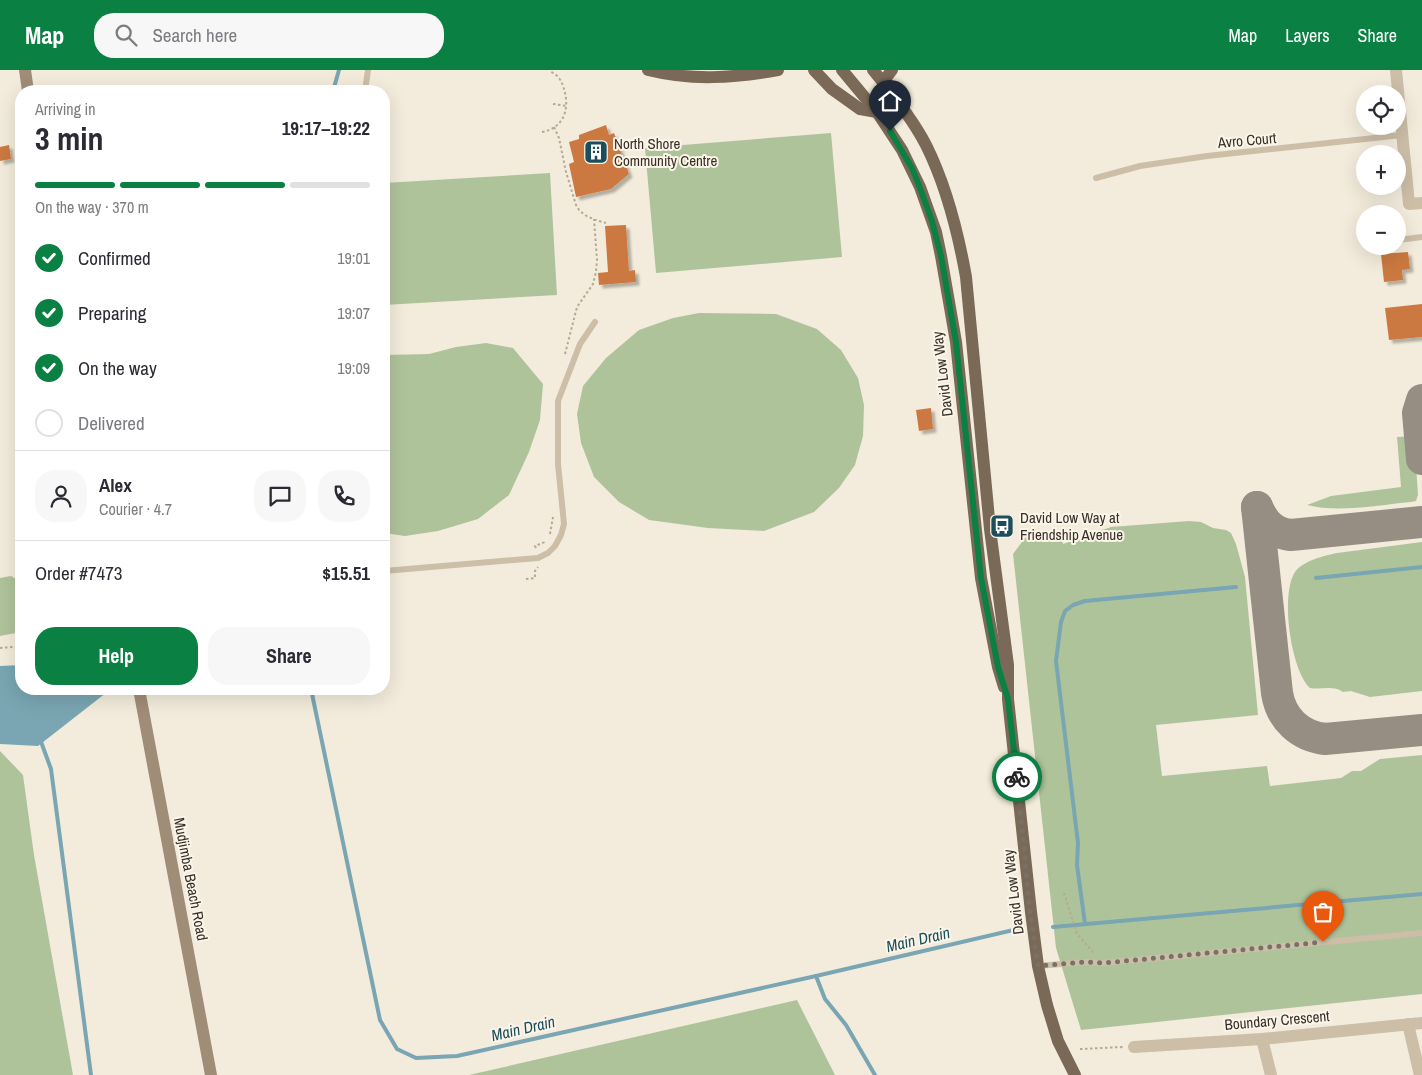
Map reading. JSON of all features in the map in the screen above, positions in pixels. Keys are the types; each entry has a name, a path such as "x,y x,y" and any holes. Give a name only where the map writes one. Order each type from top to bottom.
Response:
{"main road":[{"path":"648,70 675,75 715,78 735,77 778,70"},
{"path":"814,70 832,89 860,109 877,112"},
{"name":"David Low Way","path":"842,70 877,112 902,150 918,181 929,210 941,256 956,342 981,578 998,667 1008,699"},
{"name":"David Low Way","path":"873,70 898,102 926,144 939,175 956,227 966,277 996,576 1008,665 1008,699 1030,912 1038,966 1047,1005 1058,1041 1075,1075"},
{"path":"883,82 892,70"},
{"path":"981,578 996,576"}],"street":[{"path":"24,70 27,85"},
{"path":"1396,70 1397,85"},
{"path":"1402,135 1416,203"},
{"name":"Mudjimba Beach Road","path":"140,695 211,1075"},
{"name":"Boundary Crescent","path":"1134,1047 1262,1040 1422,1023"},
{"path":"1408,1024 1420,1075"},
{"path":"1262,1040 1271,1075"}],"lane":[{"path":"366,85 368,70"},
{"name":"Avro Court","path":"1096,178 1140,166 1207,156 1402,135"},
{"path":"1406,239 1422,237"},
{"path":"390,570 538,558 548,553 555,546 564,524 558,464 558,400 580,344 595,322"},
{"path":"1038,966 1085,962 1104,963 1422,933"}],"path":[{"path":"542,132 554,127 562,120 567,106 566,95 560,80 550,71"},
{"path":"553,104 567,106"},
{"path":"554,127 560,138 566,172 578,210 606,223"},
{"path":"526,579 535,578 535,571 540,566 540,563"},
{"path":"0,648 13,647"},
{"path":"1064,893 1077,934 1104,963"},
{"path":"1080,1049 1134,1047"}],"green space":[{"path":"831,133 842,257 656,273 645,148"},
{"path":"550,173 557,295 390,305 390,183"},
{"path":"699,313 776,314 817,329 841,350 858,378 864,405 863,436 855,465 839,488 814,512 764,531 708,528 649,520 619,502 594,477 581,443 577,414 583,386 606,358 639,330 673,318"},
{"path":"486,343 513,348 543,384 540,420 529,452 509,495 478,519 438,531 405,536 390,534 390,355 429,354 456,347"},
{"path":"1414,436 1418,495 1416,501 1345,508 1307,505 1331,496 1401,487 1397,437"},
{"path":"1189,521 1201,522 1213,528 1226,530 1231,533 1236,544 1245,577 1258,715 1156,725 1162,776 1267,766 1270,786 1341,778 1352,771 1361,771 1380,759 1422,755 1422,994 1081,1030 1056,948 1013,554 1028,534 1060,531 1063,544 1111,527"},
{"path":"1422,542 1422,691 1370,697 1332,688 1310,688 1303,679 1298,666 1290,632 1288,597 1295,572 1304,564 1332,554"},
{"path":"11,576 15,578 15,633 0,636 0,578"},
{"path":"0,751 23,775 34,855 73,1075 0,1075"},
{"path":"797,1000 835,1075 469,1075"}],"water":[{"path":"15,665 15,695 103,695 38,746 0,744 0,666"}],"building":[{"name":"North Shore Community Centre","path":"606,125 609,135 614,133 629,174 611,189 576,197 569,164 574,162 569,142 579,139 579,135"},
{"path":"9,145 11,159 0,161 0,147"},
{"path":"626,225 629,271 635,270 636,282 599,285 598,273 608,272 605,226"},
{"path":"1406,252 1408,252 1410,269 1402,270 1403,280 1384,282 1381,255 1406,255"},
{"path":"1422,304 1422,337 1389,340 1385,308"},
{"path":"931,408 933,429 919,431 916,410"}],"waterway":[{"path":"335,85 339,70"},
{"path":"1316,578 1422,567"},
{"path":"1085,924 1077,865 1078,843 1056,661 1061,622 1065,611 1073,605 1085,601 1236,587"},
{"name":"Main Drain","path":"312,695 380,1020 397,1049 416,1058 457,1056 1018,929"},
{"path":"40,739 51,769 91,1075"},
{"name":"Main Drain","path":"1053,927 1422,894"},
{"path":"816,976 825,999 846,1025 875,1075"}],"taxiway":[{"path":"1422,400 1418,413 1422,459"},
{"path":"1257,507 1277,693 1287,718 1300,730 1325,739 1422,730"},
{"path":"1257,507 1270,526 1279,532 1291,535 1422,522"}],"way so far":[{"path":"1017,777 1030,912 1038,966 1085,962 1104,963 1323,942"}],"place":[{"name":"North Shore Community Centre","path":"596,152"},
{"name":"David Low Way at Friendship Avenue","path":"1002,526"}],"route":[{"path":"890,131 912,168 929,210 941,256 956,342 981,578 998,667 1008,699 1017,777"}]}
